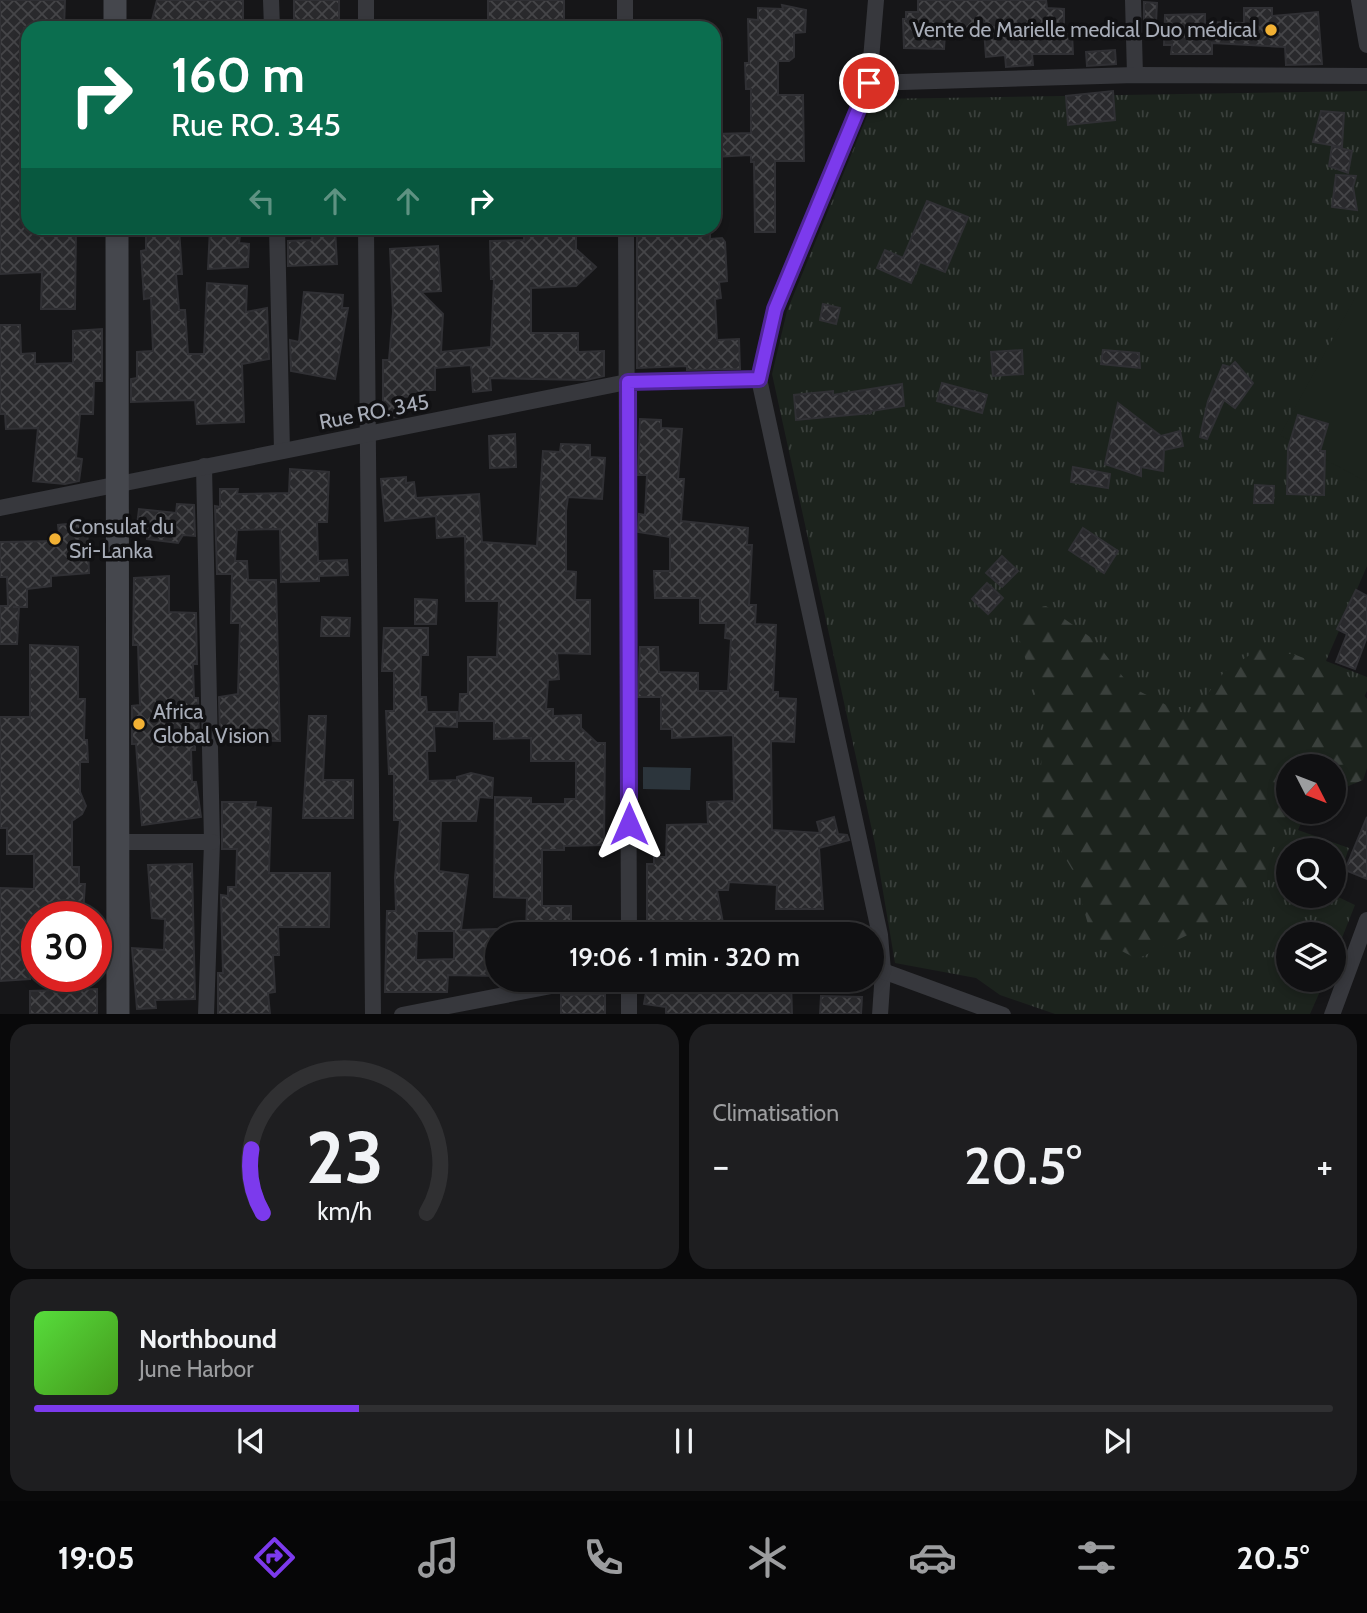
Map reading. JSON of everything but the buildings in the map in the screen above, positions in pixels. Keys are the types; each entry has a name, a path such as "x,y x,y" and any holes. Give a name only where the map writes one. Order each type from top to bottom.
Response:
{"street":[{"path":"114,0 115,21"},
{"path":"271,0 272,21"},
{"path":"366,0 366,21"},
{"path":"625,0 625,21"},
{"path":"873,922 759,379 775,309 869,83 876,0"},
{"path":"1133,0 1135,75"},
{"path":"1359,0 1367,45"},
{"path":"869,83 1135,75 1367,76"},
{"path":"117,235 118,1014"},
{"path":"277,235 282,451"},
{"path":"366,235 373,1014"},
{"path":"626,235 629,922"},
{"name":"Rue RO. 345","path":"0,508 628,382 759,379"},
{"path":"204,466 212,842 206,1014"},
{"path":"118,842 212,842"},
{"path":"1332,1014 1367,920"},
{"path":"884,971 1003,1014"},
{"path":"402,1014 518,992"},
{"path":"629,992 629,1014"},
{"path":"880,1014 882,992"}],"green space":[{"path":"1367,91 1367,566 1326,661 1367,677 1367,691 1335,754 1276,754 1276,824 1301,824 1298,830 1321,838 1276,838 1276,908 1346,908 1346,901 1355,905 1346,928 1346,922 1276,922 1276,992 1320,992 1310,1014 1055,1014 1000,995 976,978 895,963 875,844 772,374 787,311 874,99"},
{"path":"1367,276 1367,482 1280,435"},
{"path":"1046,606 1093,639 1131,687 1190,717 1225,671 1259,649 1296,655 1348,676 1367,699 1367,768 1363,780 1346,787 1346,754 1276,754 1276,824 1285,824 1273,846 1260,890 1211,924 1137,959 1091,935 1073,871 1038,813 1044,721 1011,611"}],"shaded area":[{"path":"643,767 691,768 690,790 643,789"}],"place":[{"name":"Vente de Marielle medical Duo médical","path":"1271,30"},
{"name":"Consulat du Sri-Lanka","path":"55,539"},
{"name":"Africa Global Vision","path":"139,724"}],"route":[{"path":"629,824 628,382 759,379 775,309 869,83"}]}
